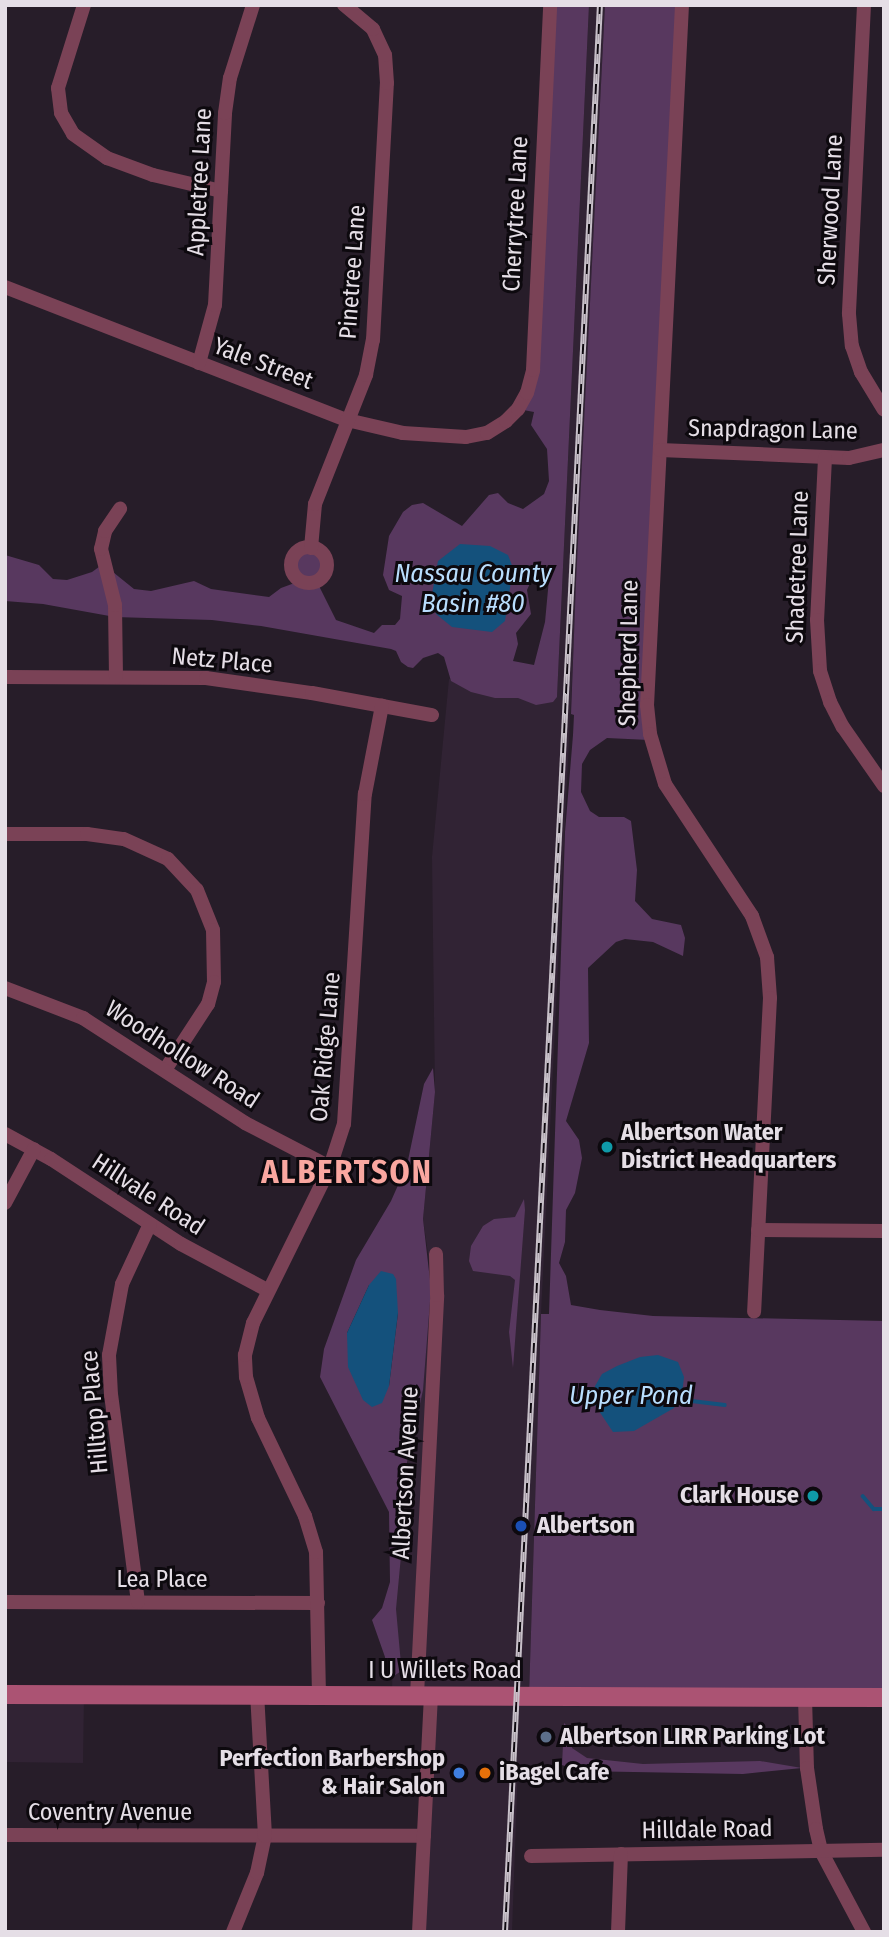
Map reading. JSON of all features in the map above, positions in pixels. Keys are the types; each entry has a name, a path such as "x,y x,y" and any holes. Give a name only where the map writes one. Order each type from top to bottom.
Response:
{"main road":[{"name":"I U Willets Road","path":"5,1694 884,1697"}],"street":[{"path":"84,5 58,88 61,113 73,134 107,159 153,175 221,191"},
{"name":"Appletree Lane","path":"199,363 215,305 230,78 253,5"},
{"name":"Pinetree Lane","path":"311,548 314,504 366,375 373,340 387,83 382,44 373,29 344,5"},
{"name":"Cherrytree Lane","path":"510,418 527,393 533,370 550,5"},
{"name":"Shepherd Lane","path":"682,5 647,705 650,734 665,784 752,916 766,957 771,998 754,1312"},
{"name":"Sherwood Lane","path":"864,5 849,314 852,346 861,372 884,410"},
{"name":"Yale Street","path":"5,287 347,420 403,433 466,437 487,433 510,418"},
{"name":"Snapdragon Lane","path":"660,450 825,458 865,456 884,450"},
{"name":"Shadetree Lane","path":"825,458 817,620 820,671 830,702 843,727 884,786"},
{"path":"116,677 115,605 104,568 102,541 120,509"},
{"name":"Netz Place","path":"5,677 206,678 432,715"},
{"name":"Oak Ridge Lane","path":"319,1695 318,1567 312,1537 258,1418 246,1377 248,1338 267,1290 330,1167 342,1137 346,1112 365,794 382,706"},
{"path":"5,834 87,834 124,839 168,859 197,890 214,930 214,982 208,1004 165,1069"},
{"name":"Woodhollow Road","path":"5,988 83,1018 245,1123 330,1167"},
{"name":"Hillvale Road","path":"5,1134 34,1149 195,1252 267,1290"},
{"path":"5,1203 34,1149"},
{"name":"Hilltop Place","path":"138,1602 111,1395 109,1355 122,1284 150,1224"},
{"path":"758,1230 884,1231"},
{"name":"Albertson Avenue","path":"419,1932 424,1836 424,1695 438,1295 436,1254"},
{"name":"Lea Place","path":"5,1602 318,1603"},
{"path":"233,1932 257,1873 265,1836 257,1695"},
{"path":"804,1697 809,1788 821,1851 864,1932"},
{"name":"Coventry Avenue","path":"5,1835 424,1836"},
{"name":"Hilldale Road","path":"531,1856 884,1850"},
{"path":"618,1932 621,1854"}],"shaded area":[{"path":"550,5 589,5 557,697 553,702 536,705 518,698 495,698 471,692 451,681 444,657 438,653 423,658 413,668 401,662 396,651 391,649 261,626 212,620 115,617 43,604 5,601 5,555 39,565 53,579 67,580 92,572 103,564 134,589 151,591 194,581 211,589 269,597 281,588 300,581 293,574 291,564 295,554 305,548 316,549 325,557 327,568 317,582 336,620 374,633 382,625 395,625 400,619 402,596 389,590 383,575 389,536 403,512 412,505 423,503 462,526 489,495 498,493 508,503 523,509 544,494 549,481 547,449 531,425 534,412 518,409 527,393","holes":["537,568 545,570 549,579 545,622 534,665 513,661 518,644 516,633 531,614 527,590"]},
{"path":"589,5 605,5 541,1314 529,1696 805,1697 807,1768 518,1765 512,1932 419,1932 431,1696 392,1696 395,1520 411,1444 430,1267 423,1219 435,1092 432,857 449,679 557,696"},
{"path":"605,5 682,5 649,740 607,738 590,750 582,764 581,792 590,811 599,817 624,817 631,821 637,870 635,901 652,919 681,925 685,938 683,956 653,942 625,939 616,942 588,968 589,1043 566,1121 579,1140 582,1158 575,1193 566,1210 565,1242 559,1263 566,1276 571,1305 653,1316 884,1321 884,1698 529,1696 541,1314 549,1314 565,832 574,715 571,714 576,582"},
{"path":"433,1068 435,1092 423,1219 431,1289 423,1390 398,1503 401,1556 396,1609 401,1664 400,1672 392,1677 386,1673 385,1657 372,1620 382,1608 390,1582 389,1512 320,1377 324,1349 356,1260 391,1201 407,1165 424,1084","holes":["369,1285 398,1313 389,1386 347,1333"]},
{"path":"524,1199 513,1368 509,1332 515,1280 510,1276 473,1271 469,1261 471,1246 483,1226 494,1219 515,1217"},
{"path":"5,1694 84,1695 83,1763 5,1762"},
{"path":"564,1723 571,1730 572,1748 587,1758 643,1764 760,1761 802,1768 743,1774 579,1771 562,1765"}],"water":[{"name":"Nassau County Basin #80","path":"460,544 490,546 508,555 513,568 505,621 492,632 452,627 436,614 432,594 438,561"},
{"path":"381,1271 393,1274 396,1279 398,1313 389,1386 382,1403 372,1407 363,1400 348,1367 347,1333 369,1285"},
{"name":"Upper Pond","path":"658,1355 678,1362 684,1377 682,1394 674,1408 634,1431 613,1432 593,1402 595,1386 602,1374 640,1357"}],"waterway":[{"path":"675,1399 725,1405"},
{"path":"863,1496 874,1509 884,1509"}],"railway":[{"path":"505,1932 600,5"}],"place":[{"name":"Albertson Water District Headquarters","path":"607,1147"},
{"name":"Clark House","path":"813,1496"},
{"name":"Albertson","path":"521,1526"},
{"name":"Albertson LIRR Parking Lot","path":"546,1737"},
{"name":"Perfection Barbershop & Hair Salon","path":"459,1773"},
{"name":"iBagel Cafe","path":"485,1773"}],"district":[{"name":"ALBERTSON","path":"347,1172"}]}
